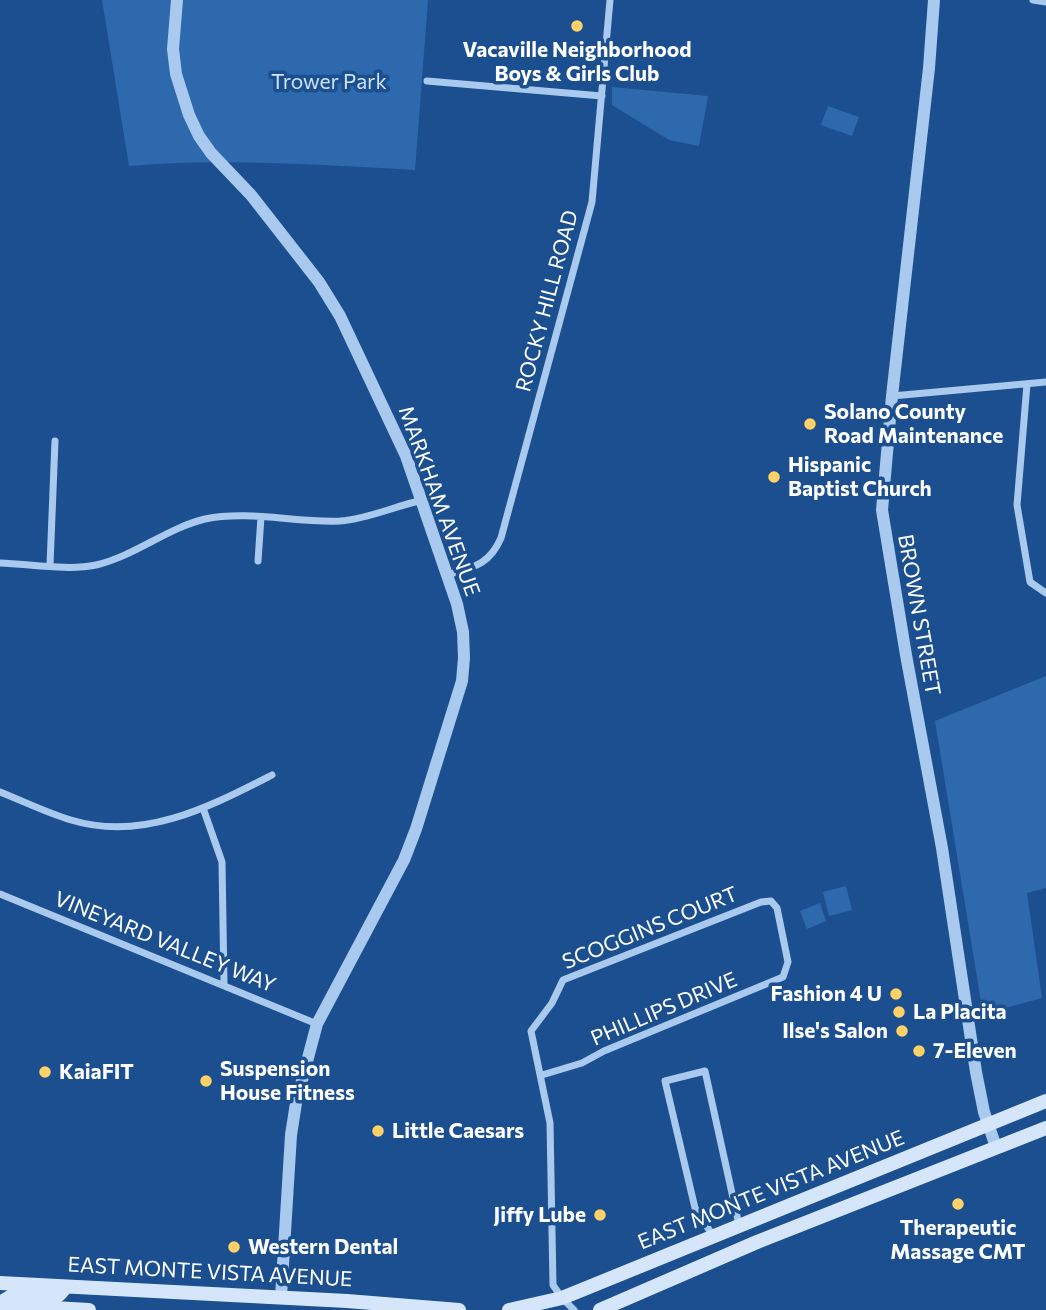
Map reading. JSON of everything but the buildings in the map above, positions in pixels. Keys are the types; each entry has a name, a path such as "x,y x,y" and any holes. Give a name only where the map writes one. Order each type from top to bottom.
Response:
{"main road":[{"name":"EAST MONTE VISTA AVENUE","path":"509,1310 562,1298 1046,1101"},
{"name":"EAST MONTE VISTA AVENUE","path":"600,1310 757,1242 1046,1128"},
{"name":"EAST MONTE VISTA AVENUE","path":"0,1283 68,1285 281,1304 459,1310"},
{"path":"0,1304 15,1293 59,1295 68,1285"},
{"path":"0,1304 89,1310"}],"street":[{"name":"MARKHAM AVENUE","path":"177,0 173,49 176,74 189,115 211,153 252,197 319,282 340,316 382,401 423,500 457,604 463,632 462,681 416,829 404,860 317,1024 296,1103 291,1135 281,1304"},
{"name":"ROCKY HILL ROAD","path":"447,575 485,561 502,538 592,202 598,161 610,0"},
{"name":"BROWN STREET","path":"934,0 884,479 884,520 942,848 976,1072 996,1147"},
{"path":"1033,0 1046,2"},
{"path":"428,81 601,96"},
{"path":"892,396 1046,382"},
{"path":"1027,384 1017,505 1030,582 1046,593"},
{"path":"50,565 55,441"},
{"path":"0,563 80,567 98,565 204,520 226,516 339,521 358,519 423,500"},
{"path":"258,561 261,517"},
{"path":"0,792 70,820 110,827 145,826 176,819 272,775"},
{"path":"203,808 222,862 224,984"},
{"name":"VINEYARD VALLEY WAY","path":"0,894 317,1024"},
{"name":"SCOGGINS COURT","path":"574,1310 553,1284 550,1123 531,1031 552,1003 563,980 761,902 771,901 777,908 788,962"},
{"name":"PHILLIPS DRIVE","path":"541,1075 582,1063 604,1051 783,977 788,962"},
{"path":"714,1236 695,1208 665,1081 705,1071 739,1226"}],"green space":[{"name":"Trower Park","path":"102,0 428,0 415,170 236,162 129,166"},
{"path":"612,87 708,96 699,146 669,140 612,105"},
{"path":"828,106 859,117 852,136 821,125"},
{"path":"1046,676 1046,888 1027,893 1042,998 983,1014 935,721"},
{"path":"846,886 852,910 829,916 823,892"},
{"path":"820,903 826,921 807,929 800,911"}],"place":[{"name":"Vacaville Neighborhood Boys & Girls Club","path":"577,26"},
{"name":"Solano County Road Maintenance","path":"810,424"},
{"name":"Hispanic Baptist Church","path":"774,477"},
{"name":"Fashion 4 U","path":"896,994"},
{"name":"La Placita","path":"899,1012"},
{"name":"Ilse's Salon","path":"902,1031"},
{"name":"7-Eleven","path":"919,1051"},
{"name":"KaiaFIT","path":"45,1072"},
{"name":"Suspension House Fitness","path":"206,1081"},
{"name":"Little Caesars","path":"378,1131"},
{"name":"Therapeutic Massage CMT","path":"958,1204"},
{"name":"Jiffy Lube","path":"600,1215"},
{"name":"Western Dental","path":"234,1247"}]}
